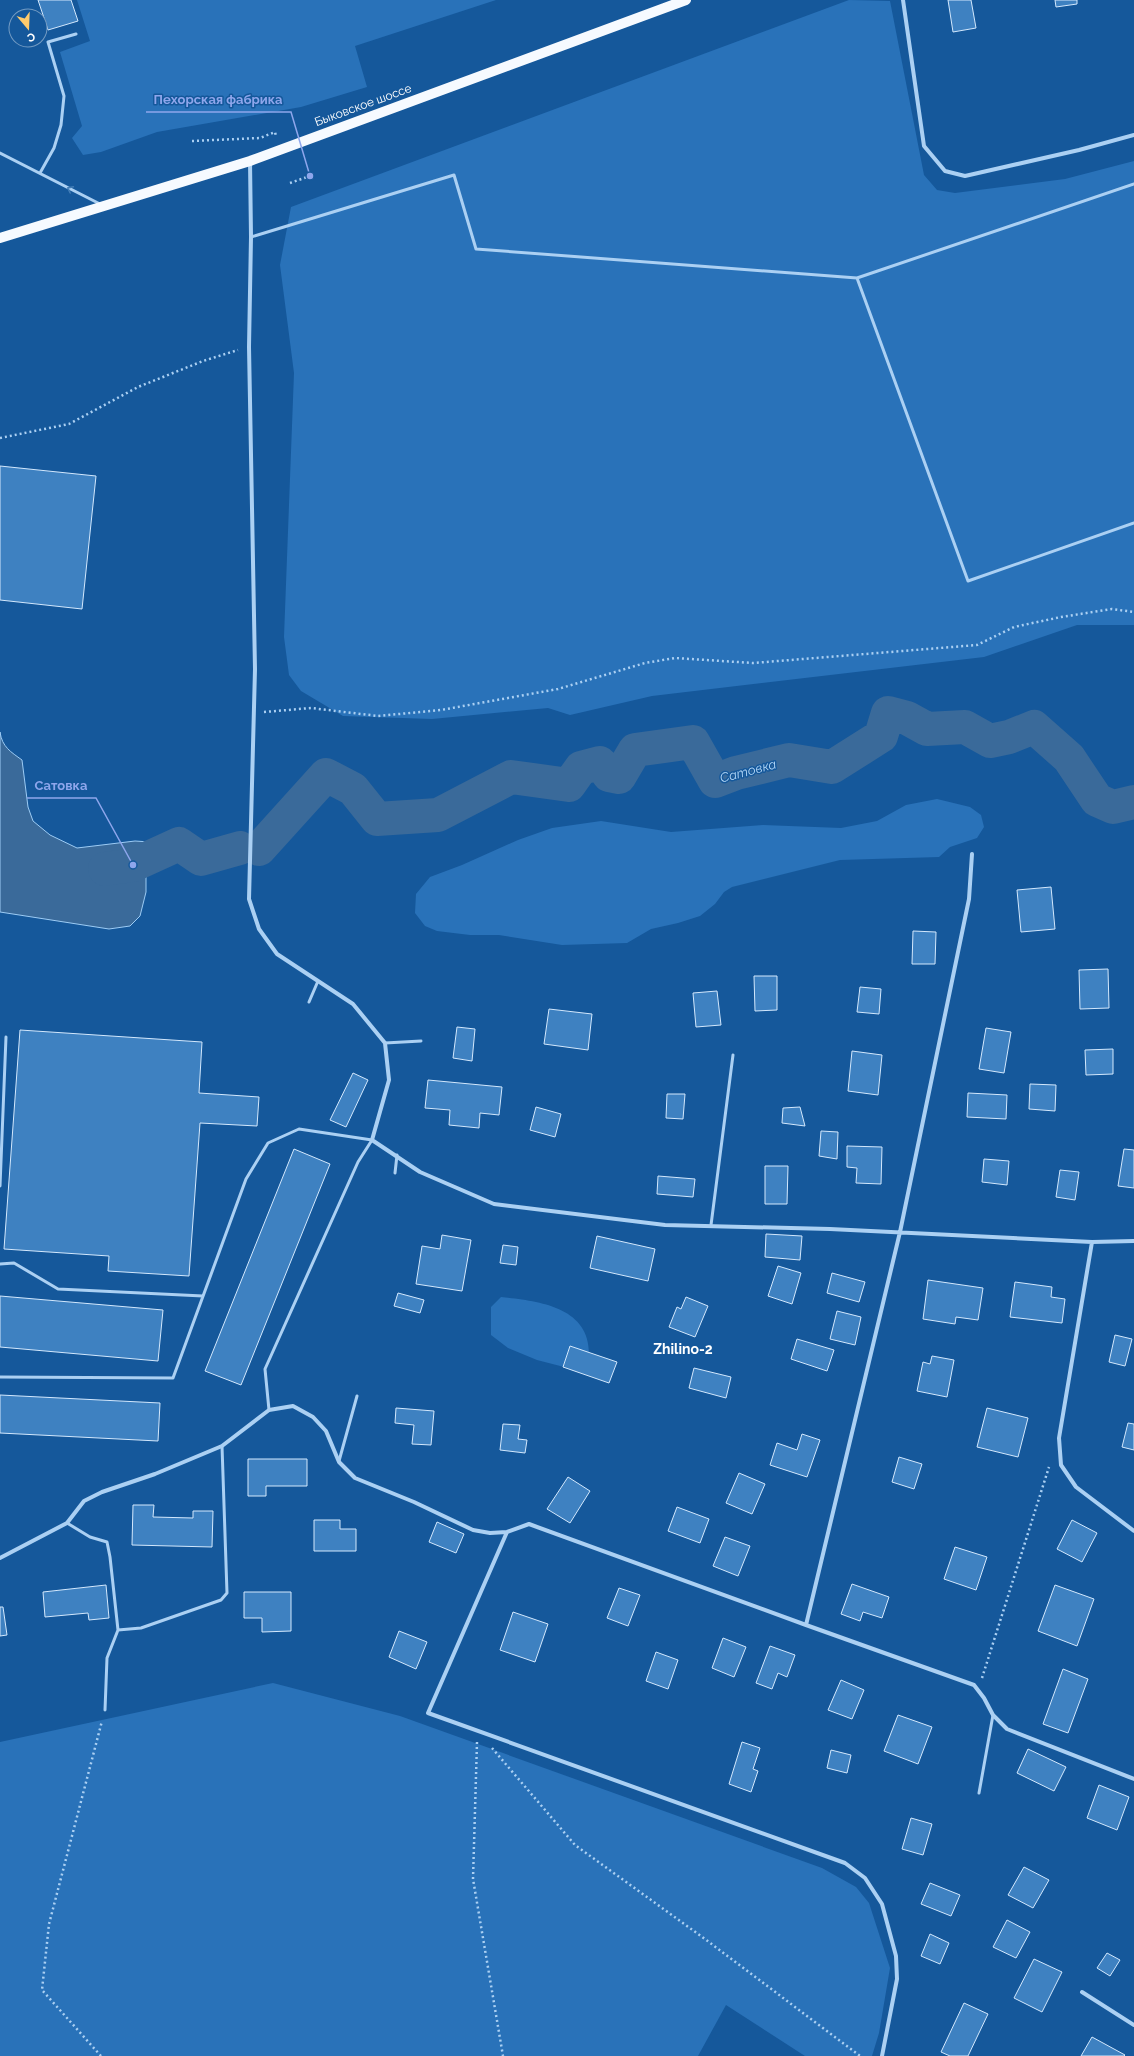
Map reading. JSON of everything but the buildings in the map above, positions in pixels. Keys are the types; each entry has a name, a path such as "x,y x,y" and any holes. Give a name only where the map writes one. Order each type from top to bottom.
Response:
{"main road":[{"name":"Быковское шоссе","path":"0,238 250,161 686,0"}],"street":[{"path":"903,0 924,146 945,171 965,176 1134,136"},
{"path":"250,161 251,237 249,347 255,669 249,899 259,929 277,954 353,1004 385,1043 390,1080 372,1140 397,1155 420,1172 494,1204 665,1226 711,1225 900,1232 1092,1242 1134,1241"},
{"path":"806,1625 900,1232 969,899 972,854"},
{"path":"1092,1242 1059,1438 1061,1465 1076,1487 1134,1531"},
{"path":"0,1558 67,1523 84,1501 102,1492 156,1474 222,1446 269,1410 293,1406 314,1417 326,1431 339,1462 355,1478 414,1502 472,1530 490,1533 507,1532 529,1524 974,1685 984,1698 992,1715 1007,1729 1134,1779"},
{"path":"507,1532 428,1712 845,1863 865,1878 882,1904 896,1956 897,1979 882,2056"},
{"path":"1082,1992 1134,2025"}],"lane":[{"path":"40,174 54,148 61,124 64,96 48,42 76,34"},
{"path":"0,153 105,206"},
{"path":"251,237 454,175 476,249 857,278 1134,184"},
{"path":"857,278 968,581 1134,523"},
{"path":"309,1002 318,981"},
{"path":"0,1186 6,1037"},
{"path":"385,1043 421,1041"},
{"path":"711,1225 733,1055"},
{"path":"0,1377 173,1378 246,1179 268,1143 299,1129 372,1140 358,1162 265,1368 269,1410"},
{"path":"396,1174 397,1155"},
{"path":"0,1264 14,1263 58,1289 203,1296"},
{"path":"339,1462 357,1396"},
{"path":"118,1630 141,1628 221,1600 226,1593 222,1446"},
{"path":"67,1523 90,1537 107,1542 118,1630 107,1658 105,1710"},
{"path":"979,1793 992,1715"}],"path":[{"path":"192,141 260,138 275,132 281,150"},
{"path":"290,183 310,176"},
{"path":"0,438 69,424 138,387 202,361 249,347"},
{"path":"254,712 311,708 378,716 441,710 558,689 646,663 676,658 753,663 977,645 1014,627 1060,617 1112,608 1134,612"},
{"path":"978,1690 1059,1438"},
{"path":"101,2056 42,1990 49,1924 105,1710"},
{"path":"477,1731 473,1879 503,2056"},
{"path":"477,1731 575,1845 705,1939 860,2056"}],"shaded area":[{"path":"77,0 496,0 355,46 367,87 301,107 157,132 101,152 83,155 72,138 82,126 60,52 90,41"},
{"path":"849,0 890,1 924,175 937,190 955,193 1065,179 1134,161 1134,625 1077,625 984,657 652,696 570,715 548,708 432,719 343,716 301,691 289,675 284,637 294,373 280,265 291,207"},
{"path":"0,732 5,745 11,752 22,760 28,807 33,821 50,835 77,848 135,841 150,842 154,848 146,872 146,892 140,916 130,926 109,929 0,912"},
{"path":"937,799 970,807 981,815 984,827 977,838 950,847 939,857 840,860 732,887 724,892 715,904 700,916 651,929 627,943 562,945 499,935 470,935 437,931 425,926 415,913 416,894 430,877 462,865 518,840 552,828 601,821 671,832 763,825 841,828 877,821 906,805"},
{"path":"501,1297 531,1301 546,1305 560,1310 572,1317 581,1327 587,1340 589,1356 568,1368 537,1360 508,1348 491,1335 491,1307"},
{"path":"273,1683 400,1716 822,1868 856,1887 869,1903 890,1968 879,2033 872,2056 805,2056 726,2005 698,2056 0,2056 0,1742"}],"waterway":[{"name":"Сатовка","path":"259,849 326,775 353,789 377,819 438,815 511,777 569,785 581,768 600,763 609,775 619,777 635,750 693,742 715,781 736,773 789,760 832,767 881,736 888,713 907,718 927,729 965,727 990,741 1009,737 1034,727 1069,758 1097,800 1113,807 1134,802"},
{"name":"Сатовка","path":"105,869 133,865 179,844 201,859 240,848"}],"place":[{"name":"Пехорская фабрика","path":"310,176"},
{"name":"Сатовка","path":"133,865"}],"district":[{"name":"Zhilino-2","path":"683,1349"}]}
